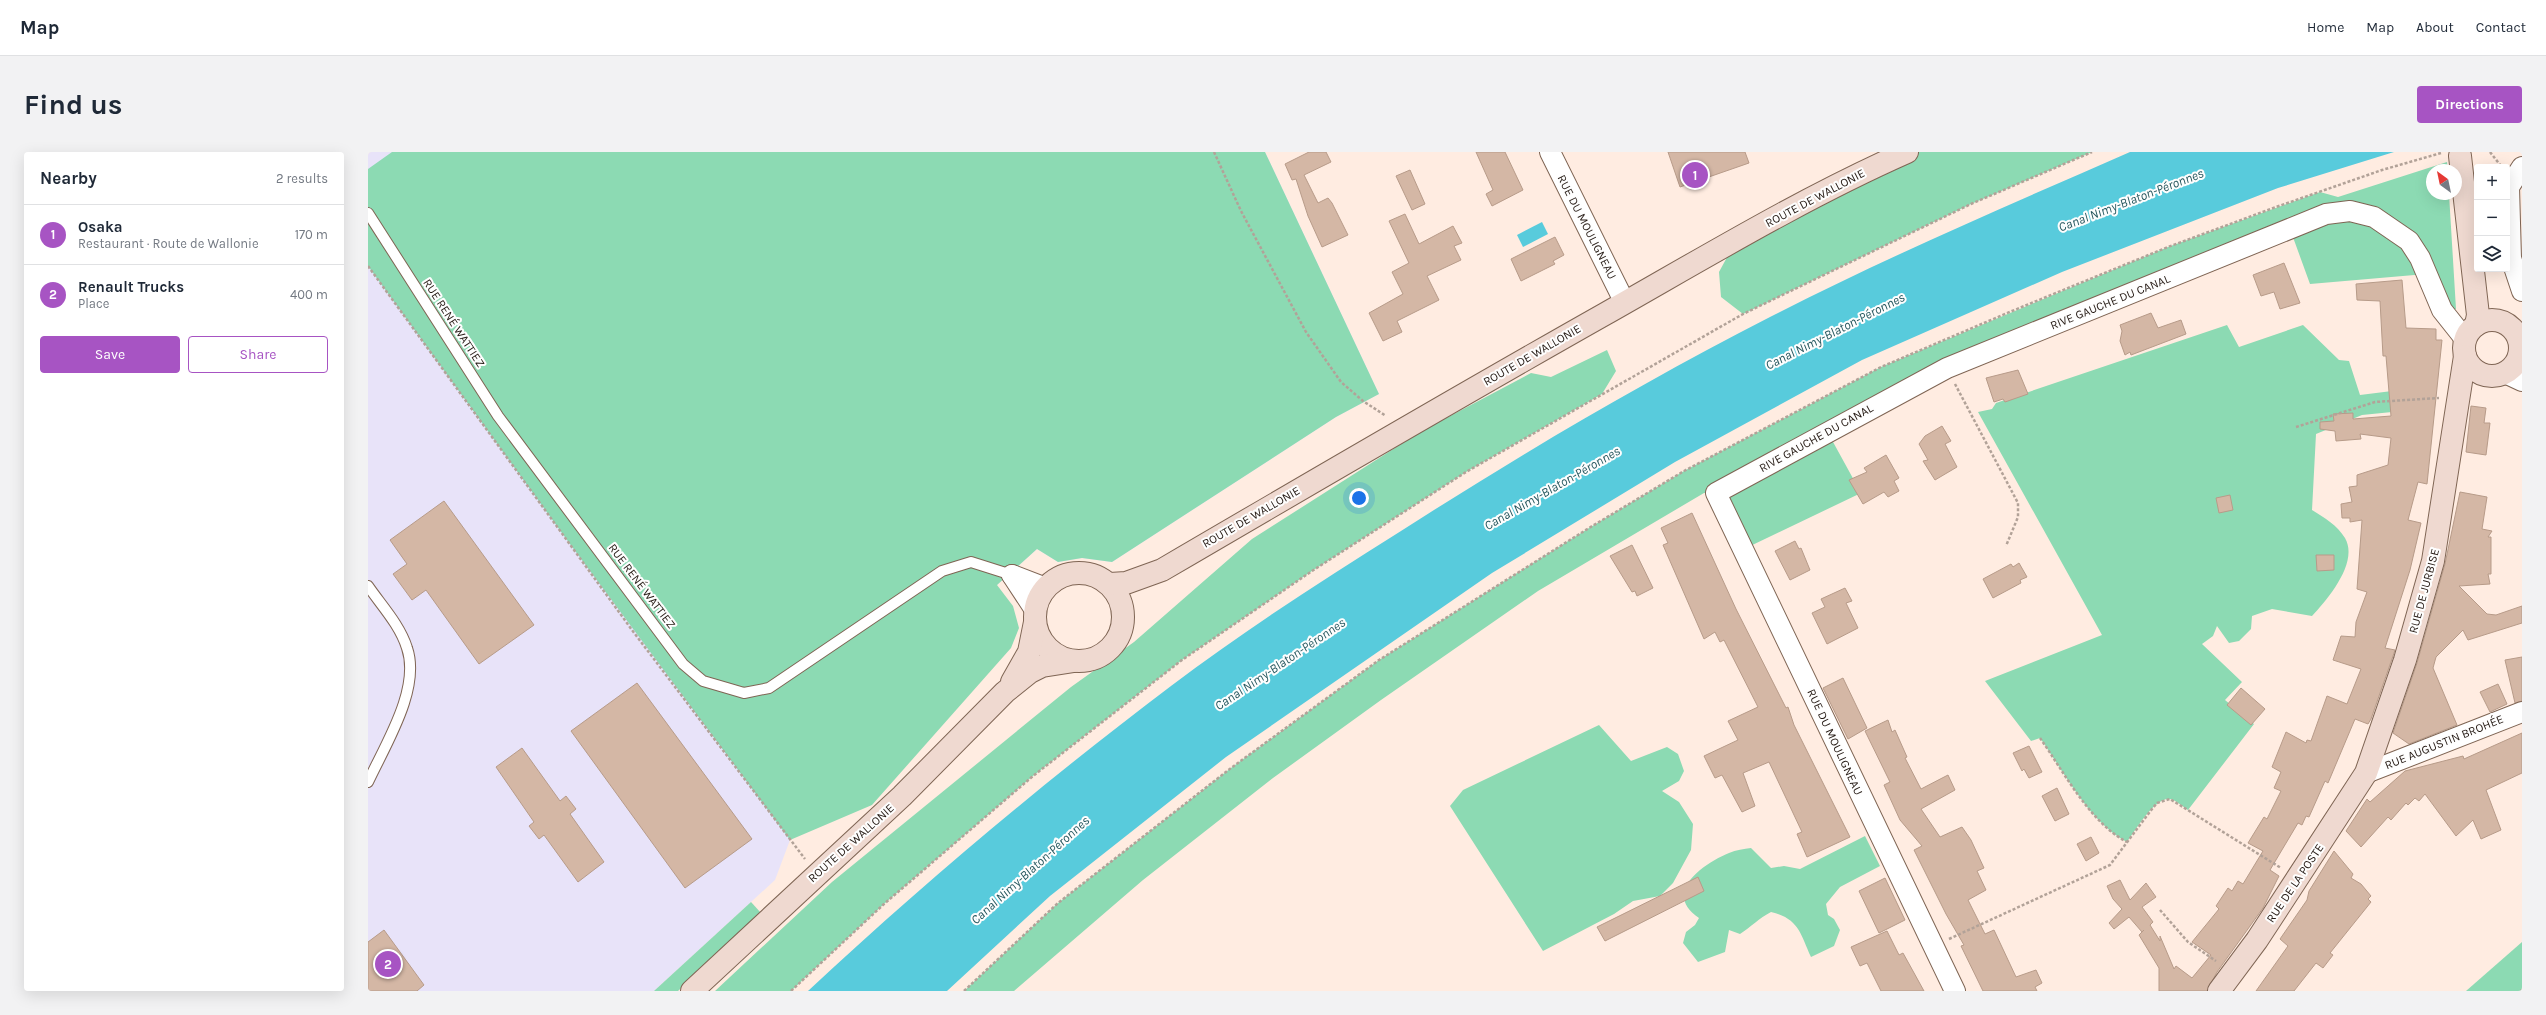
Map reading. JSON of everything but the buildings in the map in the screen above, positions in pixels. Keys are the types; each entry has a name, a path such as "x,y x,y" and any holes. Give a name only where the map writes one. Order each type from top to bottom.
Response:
{"main road":[{"name":"ROUTE DE WALLONIE","path":"1162,570 1625,302 1778,217 1908,152"},
{"path":"2455,153 2472,256 2477,277 2497,314 2517,333 2522,344 2518,360 2507,377 2477,383 2459,404"},
{"name":"RUE DE JURBISE","path":"2366,773 2405,660 2433,561 2469,340 2478,315 2472,256"},
{"path":"2507,377 2485,375 2476,370 2469,340 2489,319 2502,320 2510,325"},
{"path":"1110,584 1126,583 1162,570"},
{"path":"1006,692 1030,672 1042,666 1074,661 1087,661 1099,657 1111,648 1119,637 1123,623 1136,594 1162,570"},
{"path":"1006,692 1030,652 1035,616 1046,588 1057,579 1070,574 1084,573 1098,576 1110,584 1121,602 1123,623"},
{"path":"1035,616 1044,644 1052,653 1074,661"},
{"name":"ROUTE DE WALLONIE","path":"692,991 816,874 902,796 1006,692"},
{"name":"RUE DE LA POSTE","path":"2219,991 2298,879 2366,773"}],"street":[{"name":"RUE DU MOULIGNEAU","path":"1550,152 1625,302"},
{"path":"2522,167 2509,187 2511,258 2522,291"},
{"name":"RIVE GAUCHE DU CANAL","path":"1716,493 1947,368 2326,214 2350,211 2374,218 2408,241 2420,258 2442,310 2469,340"},
{"name":"RUE DU MOULIGNEAU","path":"1716,493 1955,991"},
{"path":"1012,575 1046,588"},
{"path":"1012,575 1035,616"},
{"name":"RUE AUGUSTIN BROHÉE","path":"2366,773 2522,712"}],"lane":[{"name":"RUE RENÉ WATTIEZ","path":"368,214 498,416 683,664 703,681 744,693 769,688 942,572 971,562 1012,575"},
{"path":"368,586 402,635 410,659 404,703 368,782"}],"path":[{"path":"1214,152 1241,211 1306,332 1324,360 1340,382 1363,402 1405,428"},
{"path":"791,991 884,904 1033,776 1182,660 1312,571 1466,472 1743,314 1971,204 2092,152"},
{"path":"2490,152 2500,164"},
{"path":"964,991 1058,903 1231,768 1379,660 1550,552 1684,471 1881,367 2012,311 2168,247 2269,210 2382,170 2455,153"},
{"path":"368,266 632,630 816,874"},
{"path":"1947,368 2018,503 2018,517 2006,546"},
{"path":"2296,427 2375,402 2437,398"},
{"path":"2040,738 2098,820 2113,834 2127,842"},
{"path":"1933,946 2110,865 2157,803 2170,799 2298,879"},
{"path":"2160,910 2188,942 2233,973"}],"shaded area":[{"path":"368,152 1265,152 1379,394 1336,417 1112,562 1082,558 1058,562 1037,549 997,585 790,840 775,880 654,991 368,991"}],"green space":[{"path":"392,152 1265,152 1379,394 1336,417 1112,562 1082,558 1058,562 1037,549 997,585 1013,606 1019,628 1011,648 872,805 790,840 567,540 368,266 368,169"},
{"path":"1907,152 2092,152 1971,204 1743,314 1721,297 1719,272 1737,239"},
{"path":"2426,169 2426,200 2449,200 2456,309 2442,310 2426,274 2310,284 2290,229 1827,431 1861,493 1744,549 1716,493 1704,493 1538,591 1381,700 1273,778 1143,880 1014,991 964,991 1058,903 1231,768 1379,660 1589,528 1684,471 1881,367 2168,247 2320,192 2338,197"},
{"path":"2227,325 2239,347 2303,325 2339,360 2349,361 2360,395 2400,390 2402,411 2362,415 2316,434 2312,510 2326,519 2342,533 2345,538 2348,548 2348,558 2340,580 2326,600 2312,616 2272,609 2252,616 2251,629 2239,641 2229,643 2217,626 2213,636 2202,644 2242,682 2225,700 2254,724 2188,810 2174,800 2163,800 2151,809 2145,816 2127,842 2101,823 2068,781 2040,738 2031,741 1985,681 2102,635 1978,412 1992,409 1996,403"},
{"path":"1607,350 1616,371 1602,394 1466,472 1312,571 1182,660 1033,776 884,904 791,991 715,991 832,882 1071,687 1134,642 1252,539 1420,432 1531,373 1551,377"},
{"path":"1599,725 1631,761 1667,747 1678,754 1684,771 1679,781 1662,791 1679,802 1693,824 1691,850 1673,883 1660,896 1633,901 1614,914 1543,951 1450,806 1463,790"},
{"path":"1865,836 1880,866 1840,887 1826,904 1828,915 1834,919 1840,930 1834,946 1811,957 1801,934 1793,923 1780,915 1771,912 1740,934 1729,930 1725,952 1698,962 1683,943 1686,932 1695,925 1699,918 1688,908 1684,899 1685,889 1690,880 1708,864 1734,851 1751,848 1771,868 1784,866 1800,869"},
{"path":"751,902 761,913 678,991 654,991"},
{"path":"2522,942 2522,991 2466,991"}],"water":[{"name":"Canal Nimy-Blaton-Péronnes","path":"2130,152 2394,152 2278,188 2062,272 1862,360 1675,462 1492,573 1226,757 1050,896 947,991 808,991 941,872 1031,796 1124,722 1199,665 1284,606 1446,502 1629,393 1770,317 1903,252"},
{"path":"1542,222 1548,234 1523,247 1517,235"}],"place":[{"name":"Osaka","path":"1695,175"},
{"name":"Renault Trucks","path":"388,964"}]}
